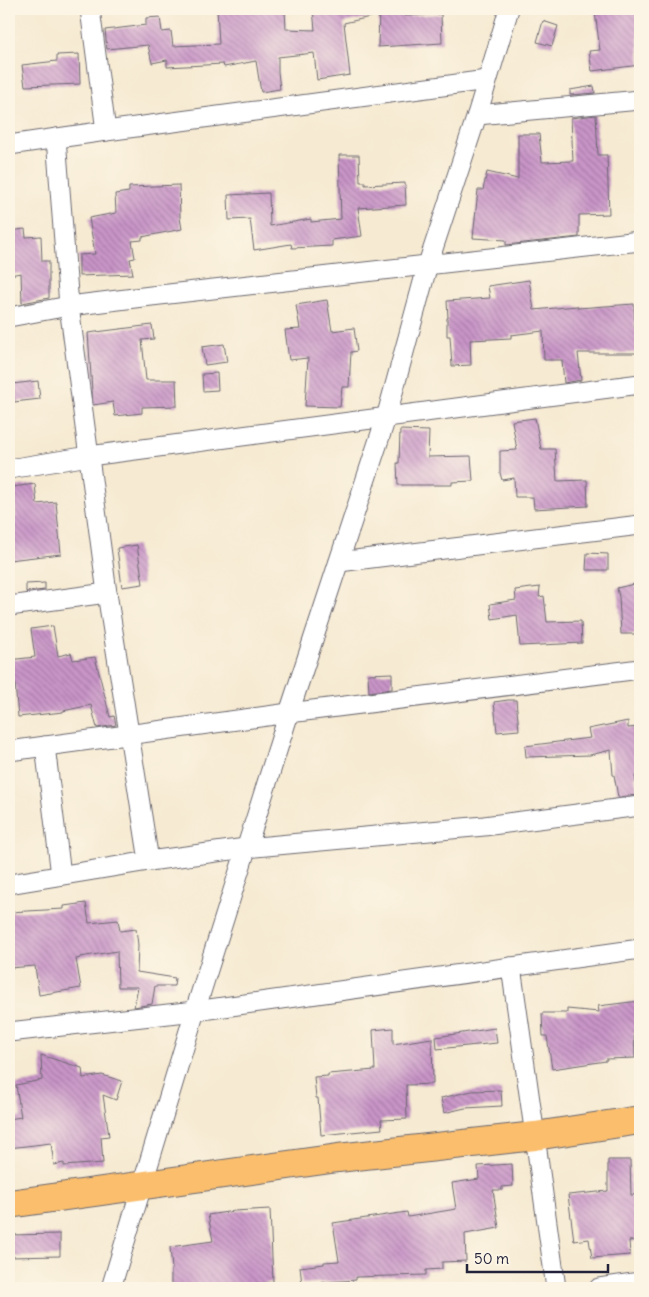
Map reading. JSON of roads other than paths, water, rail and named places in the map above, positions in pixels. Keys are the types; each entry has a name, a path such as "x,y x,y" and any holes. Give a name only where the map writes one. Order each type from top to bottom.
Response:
{"main road":[{"path":"9,1204 338,1158 536,1136 640,1120"}],"street":[{"path":"90,9 106,131"},
{"path":"111,1288 246,848 386,418 428,264 509,9"},
{"path":"9,145 487,80"},
{"path":"476,115 640,100"},
{"path":"56,138 69,306 107,593 149,861"},
{"path":"9,317 69,306 640,241"},
{"path":"9,469 89,456 640,384"},
{"path":"339,562 640,525"},
{"path":"9,606 107,593"},
{"path":"9,751 289,713 640,669"},
{"path":"45,746 61,875"},
{"path":"9,884 149,861 246,848 484,826 640,806"},
{"path":"9,1032 195,1011 640,949"},
{"path":"511,967 556,1288"},
{"path":"599,1288 640,1282"}]}
